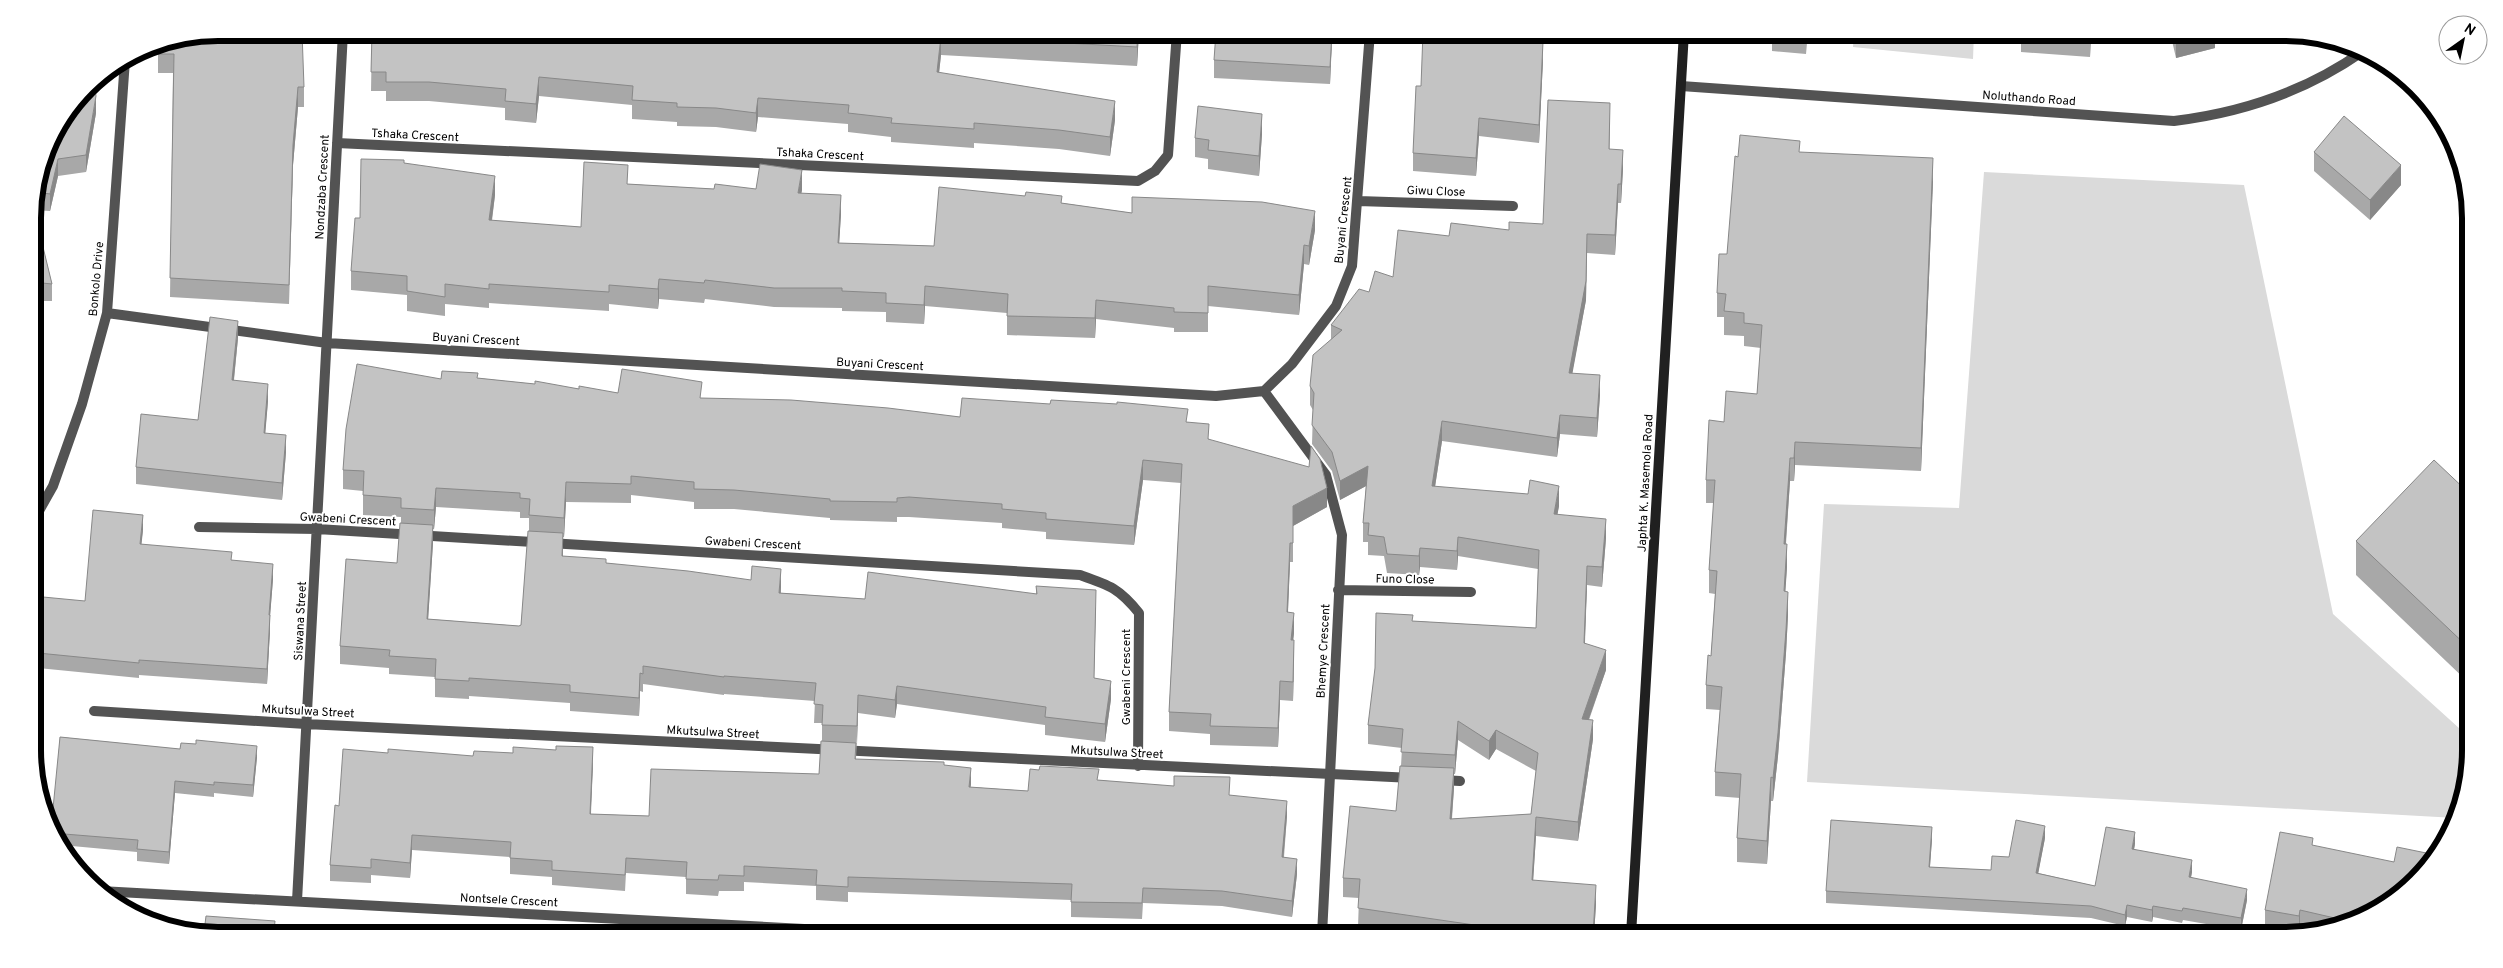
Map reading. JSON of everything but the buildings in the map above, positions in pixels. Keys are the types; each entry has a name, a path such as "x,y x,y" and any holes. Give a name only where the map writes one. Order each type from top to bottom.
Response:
{"main road":[{"name":"Japhta K. Masemola Road","path":"1631,927 1684,41"}],"street":[{"name":"Nondzaba Crescent","path":"327,343 343,41"},
{"name":"Tshaka Crescent","path":"337,143 1138,182 1155,171 1168,155 1176,41"},
{"name":"Buyani Crescent","path":"107,313 327,343 1206,396 1264,391 1292,364 1336,306 1352,266 1369,41"},
{"name":"Noluthando Road","path":"1681,86 2174,121 2208,117 2244,108 2310,82 2355,56"},
{"name":"Bonkolo Drive","path":"41,507 53,486 73,430 107,313 124,68"},
{"name":"Giwu Close","path":"1358,201 1513,206"},
{"name":"Siswana Street","path":"297,900 327,343"},
{"name":"Bhemye Crescent","path":"1264,391 1326,475 1342,535 1322,927"},
{"name":"Gwabeni Crescent","path":"199,526 317,529 1080,575 1107,584 1124,595 1139,613 1138,766"},
{"name":"Funo Close","path":"1338,590 1471,592"},
{"name":"Mkutsulwa Street","path":"94,711 306,724 1330,775"},
{"path":"1330,775 1460,781"},
{"name":"Nontsele Crescent","path":"113,892 775,927"}],"shaded area":[{"path":"1853,41 1974,41 1973,59 1853,47"},
{"path":"1984,172 2244,185 2333,614 2462,731 2460,773 2456,795 2448,818 1807,782 1824,504 1959,508"}]}
